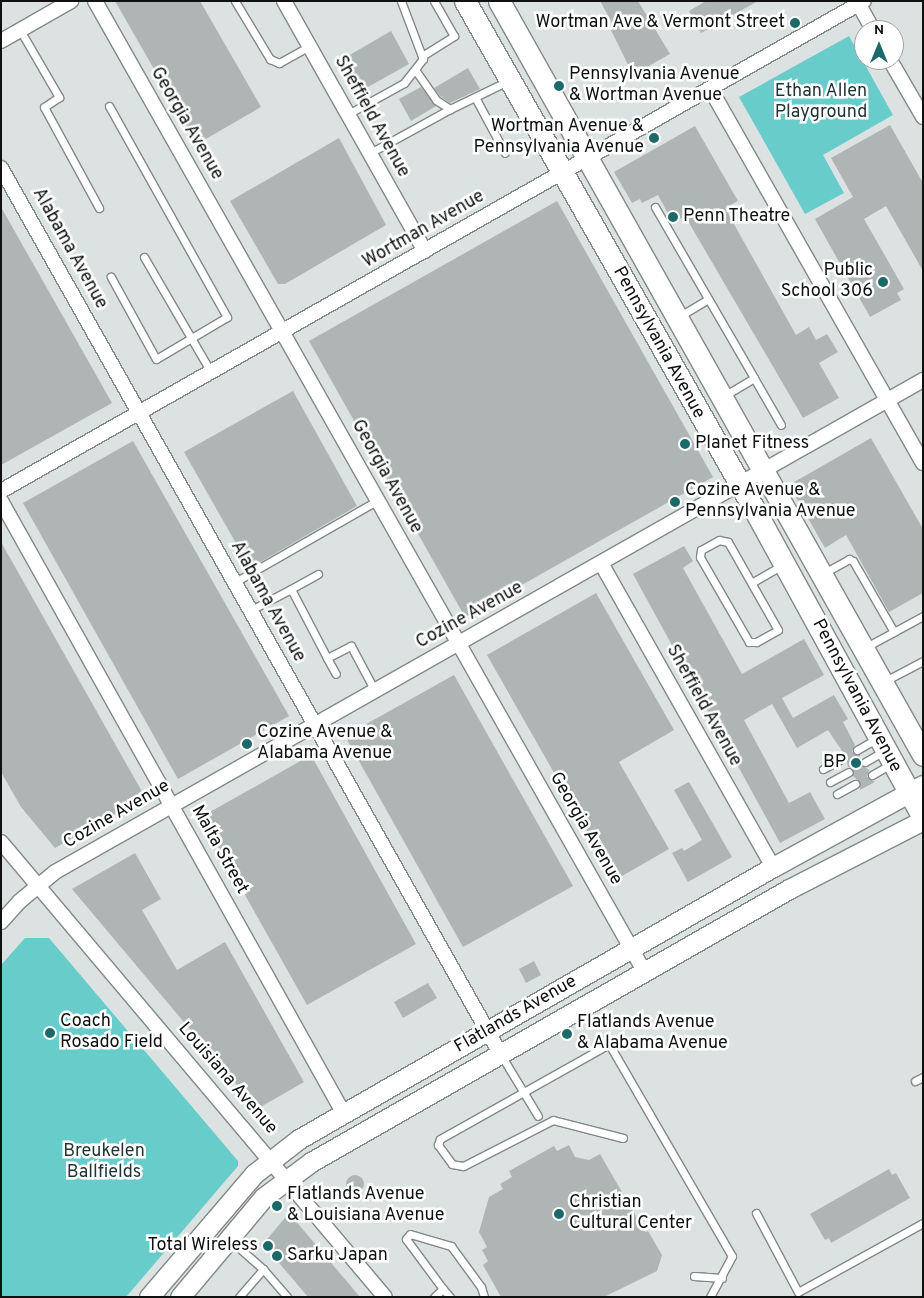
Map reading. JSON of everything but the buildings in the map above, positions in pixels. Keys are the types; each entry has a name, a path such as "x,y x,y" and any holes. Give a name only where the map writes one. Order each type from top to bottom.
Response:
{"main road":[{"name":"Pennsylvania Avenue","path":"465,1 738,486 784,564 886,750 916,789 923,816"},
{"name":"Pennsylvania Avenue","path":"499,1 589,159 861,650 923,755"},
{"name":"Flatlands Avenue","path":"149,1297 254,1174 299,1139 773,867 916,789"},
{"name":"Flatlands Avenue","path":"180,1297 264,1197 311,1162 501,1055 788,889 923,820"}],"street":[{"path":"1,41 71,1"},
{"name":"Georgia Avenue","path":"95,1 644,971"},
{"name":"Sheffield Avenue","path":"284,1 425,251"},
{"path":"860,2 869,20"},
{"name":"Wortman Avenue","path":"1,491 711,90 860,2"},
{"path":"896,70 923,117"},
{"path":"711,90 923,463"},
{"name":"Alabama Avenue","path":"1,168 501,1055"},
{"name":"Cozine Avenue","path":"1,922 37,886 172,805 764,473 923,380"},
{"name":"Malta Street","path":"1,501 344,1114"},
{"name":"Sheffield Avenue","path":"601,563 773,867"},
{"name":"Louisiana Avenue","path":"1,842 272,1160 385,1297"}],"lane":[{"path":"235,1 270,59 279,63 310,46"},
{"path":"401,1 422,56"},
{"path":"348,114 404,83 416,71 422,56 454,36 434,1"},
{"path":"20,30 59,97 44,107 99,208"},
{"path":"416,71 436,100 450,109"},
{"path":"370,153 450,109 476,99 510,80"},
{"path":"476,99 504,153"},
{"path":"109,106 227,317 156,359 111,277"},
{"path":"655,207 781,425"},
{"path":"144,258 211,372"},
{"path":"677,318 708,299"},
{"path":"722,398 754,378"},
{"path":"235,582 378,500"},
{"path":"719,540 728,542 753,582 778,630 750,642 700,557 702,550 719,540"},
{"path":"820,575 849,559 853,561 894,632"},
{"path":"753,582 784,564"},
{"path":"251,610 318,574"},
{"path":"291,588 336,674"},
{"path":"861,650 923,616"},
{"path":"327,658 351,646 375,691"},
{"path":"881,683 923,661"},
{"path":"857,750 886,750"},
{"path":"865,762 886,750"},
{"path":"872,775 886,750"},
{"path":"823,769 842,758"},
{"path":"830,782 849,772"},
{"path":"838,794 856,784"},
{"path":"623,1138 553,1120 463,1166 449,1161 438,1144 440,1139 605,1045 613,1047 732,1256 722,1278 710,1297"},
{"path":"501,1055 538,1116"},
{"path":"915,1081 923,1077"},
{"path":"756,1213 798,1292 923,1223"},
{"path":"450,1297 407,1236 413,1234 452,1246 481,1287 484,1297"},
{"path":"229,1238 264,1269 287,1297"},
{"path":"238,1297 264,1269"},
{"path":"694,1276 722,1278"},
{"path":"434,1297 443,1289"}],"green space":[{"name":"Ethan Allen Playground","path":"849,36 854,45 854,70 868,70 893,115 823,155 844,193 805,214 739,97"},
{"name":"Breukelen Ballfields","path":"25,938 49,938 238,1161 238,1166 126,1297 1,1297 1,965"}],"place":[{"name":"Wortman Ave & Vermont Street","path":"795,23"},
{"name":"Pennsylvania Avenue & Wortman Avenue","path":"559,86"},
{"name":"Wortman Avenue & Pennsylvania Avenue","path":"654,138"},
{"name":"Penn Theatre","path":"673,217"},
{"name":"Public School 306","path":"883,282"},
{"name":"Planet Fitness","path":"685,444"},
{"name":"Cozine Avenue & Pennsylvania Avenue","path":"675,502"},
{"name":"Cozine Avenue & Alabama Avenue","path":"247,744"},
{"name":"BP","path":"856,763"},
{"name":"Coach Rosado Field","path":"50,1033"},
{"name":"Flatlands Avenue & Alabama Avenue","path":"567,1034"},
{"name":"Flatlands Avenue & Louisiana Avenue","path":"277,1206"},
{"name":"Christian Cultural Center","path":"559,1214"},
{"name":"Total Wireless","path":"268,1246"},
{"name":"Sarku Japan","path":"277,1256"}]}
